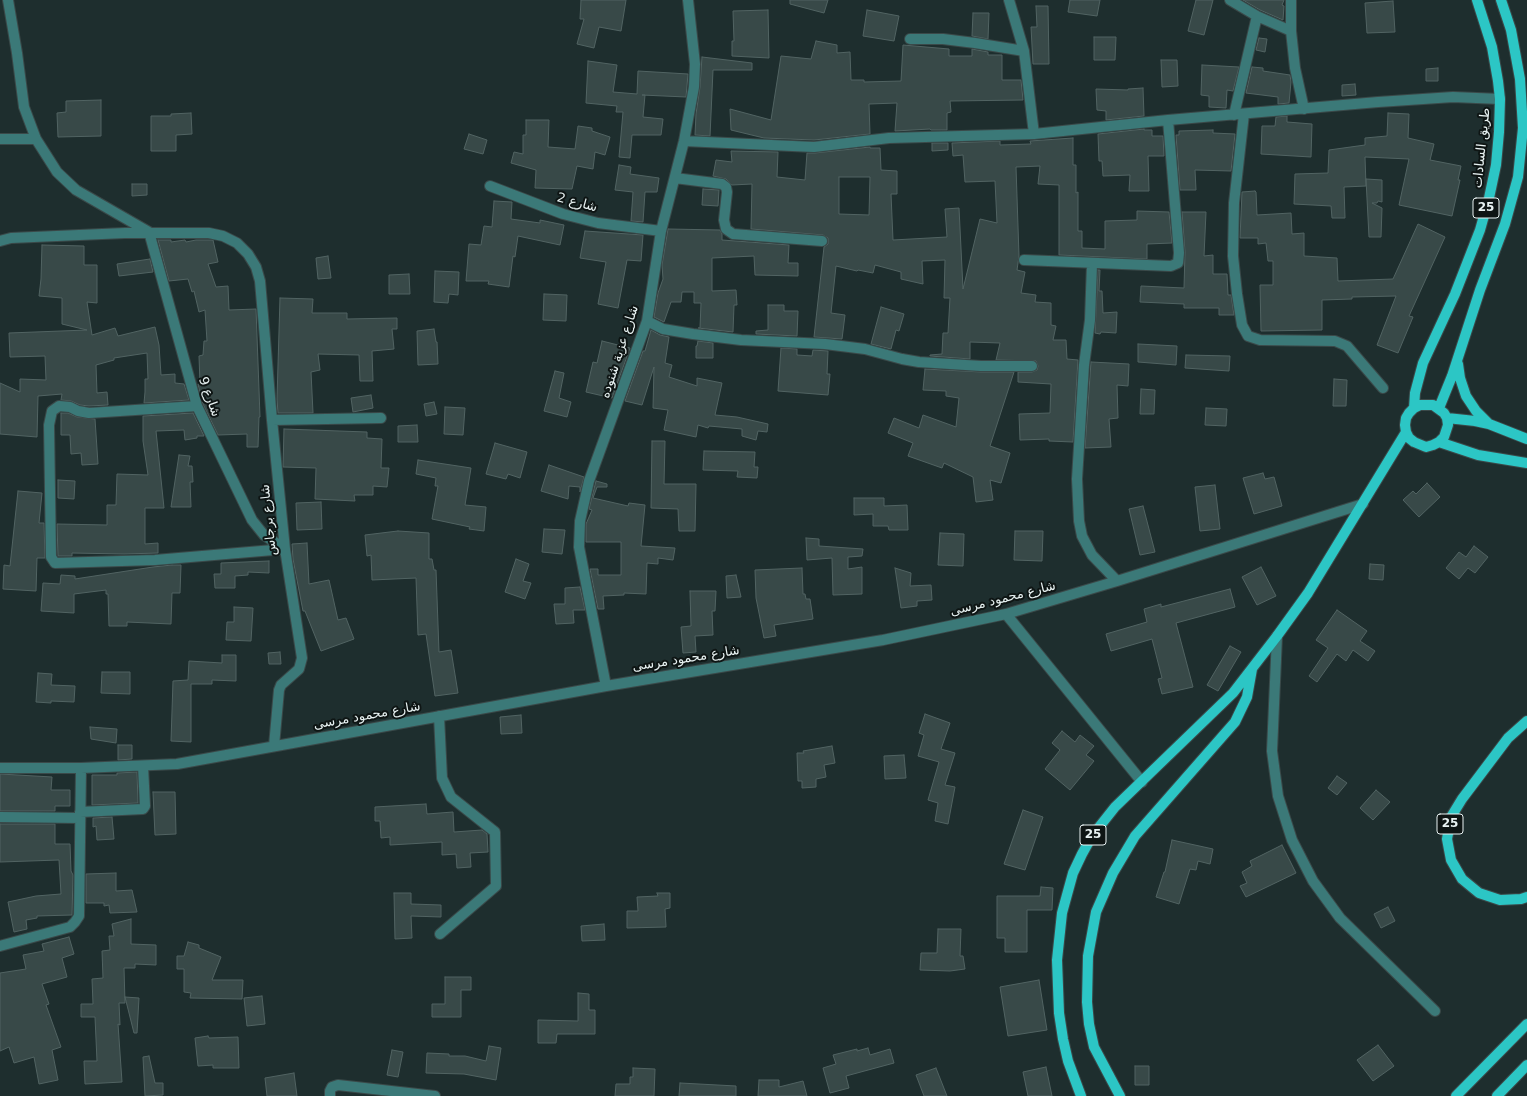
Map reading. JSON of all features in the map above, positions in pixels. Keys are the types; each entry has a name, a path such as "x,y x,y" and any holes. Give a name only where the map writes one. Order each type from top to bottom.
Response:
{"main road":[{"name":"طريق السادات","path":"1414,408 1415,393 1424,363 1468,262 1480,230 1496,165 1499,138 1500,99 1498,81 1492,47 1477,0"},
{"name":"25","path":"1439,408 1458,360 1512,201 1518,177 1523,116 1520,78 1512,36 1501,0"},
{"path":"1458,360 1460,378 1466,396 1476,411 1489,424"},
{"path":"1426,404 1439,408 1447,418 1448,425 1447,432 1439,442 1426,446 1420,445 1409,438 1406,432 1406,418 1414,408 1426,404"},
{"path":"1447,418 1489,424 1527,439"},
{"name":"25","path":"1081,1096 1068,1061 1059,1013 1057,960 1062,913 1073,873 1092,836 1115,807 1232,694 1277,636 1308,593 1406,432"},
{"path":"1439,442 1478,455 1527,463"},
{"path":"1120,1096 1094,1047 1089,1024 1087,1002 1088,956 1096,912 1113,873 1135,836 1234,722 1242,710 1247,697 1252,669"},
{"name":"25","path":"1527,721 1508,738 1462,799 1451,817 1447,839 1451,860 1462,879 1479,893 1500,900 1521,899 1527,897"},
{"path":"1456,1096 1527,1024"},
{"path":"1497,1096 1527,1065"}],"street":[{"path":"8,0 24,107 36,139 57,172 76,190 149,232"},
{"name":"شارع عزبة شنوده","path":"606,686 581,555 579,538 580,521 589,481 647,321 661,231 684,140 695,75 688,0"},
{"path":"1009,0 1024,51 1034,134"},
{"path":"1230,0 1256,16 1292,31"},
{"path":"1291,0 1295,68 1304,109"},
{"path":"1256,16 1239,114 1234,203 1233,256 1242,325 1248,336 1260,340 1335,341 1347,346 1383,388"},
{"path":"910,40 969,42 1024,51"},
{"path":"684,140 814,147 888,138 1034,134 1168,120 1454,97 1500,99"},
{"path":"1024,260 1092,264 1171,266 1178,264 1168,120"},
{"path":"0,139 36,139"},
{"path":"674,178 722,184 726,187 727,192 724,220 726,229 733,234 822,241"},
{"name":"شارع 2","path":"490,186 563,214 598,223 661,231"},
{"name":"شارع برجاس","path":"0,242 10,238 149,232 209,233 223,236 237,243 248,254 256,267 260,281 272,420 286,549 302,658 299,669 281,685 278,690 274,746"},
{"name":"شارع 9","path":"149,232 197,406 252,520 264,535 286,549"},
{"path":"1092,264 1090,320 1084,364 1077,479 1079,521 1082,536 1092,555 1117,582"},
{"path":"647,321 663,329 693,334 741,340 825,344 865,349 902,359 920,362 981,366 1032,366"},
{"path":"197,406 89,413 78,411 70,407 59,406 52,411 49,425 51,557 55,563 155,560 286,549"},
{"path":"272,420 381,418"},
{"name":"شارع محمود مرسى","path":"0,768 81,768 177,764 606,686 883,640 1006,614 1117,582 1362,504"},
{"path":"1006,614 1142,782"},
{"path":"1277,636 1272,751 1278,796 1292,840 1313,881 1340,918 1435,1011"},
{"path":"439,716 442,778 451,797 495,832 496,886 440,934"},
{"path":"0,817 80,815 143,809 145,806 143,766"},
{"path":"0,946 70,926 76,922 79,916 81,768"},
{"path":"330,1096 332,1087 338,1085 435,1096"}],"building":[{"path":"581,0 626,0 621,31 599,27 594,48 577,44 584,19 580,19"},
{"path":"790,0 828,0 824,13 790,4"},
{"path":"1070,0 1100,0 1097,16 1068,12"},
{"path":"1196,0 1213,0 1204,35 1188,31"},
{"path":"1243,0 1284,0 1282,5 1284,6 1283,20 1260,10"},
{"path":"1393,1 1395,32 1367,33 1365,3"},
{"path":"1036,6 1048,6 1049,64 1033,64 1031,27 1037,27"},
{"path":"768,10 769,58 732,56 732,41 734,41 733,11"},
{"path":"867,10 899,16 894,41 863,36"},
{"path":"973,13 989,13 988,39 972,36"},
{"path":"1094,37 1116,37 1115,60 1094,60"},
{"path":"1259,38 1267,39 1265,52 1256,50"},
{"path":"816,41 837,45 837,53 850,52 851,80 864,80 864,82 901,81 903,45 949,49 949,56 972,56 972,49 988,52 988,55 1002,55 1002,80 1021,80 1023,100 950,101 951,112 947,113 947,130 930,129 895,131 897,103 869,104 870,134 814,140 764,138 731,130 730,109 771,120 781,56 811,59"},
{"path":"702,57 752,63 752,70 713,70 710,136 695,135"},
{"path":"1161,60 1177,60 1178,86 1162,87"},
{"path":"588,61 617,65 613,92 637,94 638,71 688,74 686,97 645,95 643,117 663,119 661,135 632,135 630,158 619,157 623,112 616,112 617,106 586,103"},
{"path":"1202,65 1239,67 1233,91 1227,90 1226,108 1209,107 1209,96 1201,95"},
{"path":"1252,67 1263,68 1263,71 1290,75 1291,82 1289,103 1278,104 1278,97 1246,93"},
{"path":"1438,68 1438,81 1426,81 1426,69"},
{"path":"1355,84 1356,95 1342,96 1342,85"},
{"path":"1143,88 1144,116 1106,120 1106,111 1097,110 1096,89 1128,90"},
{"path":"101,100 101,136 58,137 57,113 66,112 66,101"},
{"path":"191,113 192,134 176,135 176,151 151,151 151,116 171,116 171,114"},
{"path":"1388,113 1409,114 1408,138 1434,144 1430,160 1461,166 1458,180 1460,180 1452,216 1399,205 1409,159 1365,157 1366,186 1344,187 1345,218 1332,218 1331,206 1294,204 1295,174 1328,173 1329,150 1365,145 1365,138 1387,136"},
{"path":"1287,116 1287,122 1312,124 1311,157 1261,154 1262,126 1275,126 1276,117"},
{"path":"526,120 549,120 548,147 575,149 578,126 592,128 592,131 610,137 605,155 595,152 593,169 577,166 572,189 535,188 536,170 511,163 514,152 523,154 523,135 526,135"},
{"path":"1144,129 1152,130 1152,136 1163,136 1164,156 1148,156 1149,191 1129,191 1130,175 1103,176 1102,161 1099,161 1098,134"},
{"path":"1213,130 1213,133 1235,134 1231,171 1195,170 1196,190 1180,190 1176,135 1179,135 1179,131"},
{"path":"469,134 487,140 483,154 464,149"},
{"path":"1073,138 1073,165 1076,165 1076,193 1078,192 1078,231 1082,231 1082,248 1105,249 1105,221 1137,220 1137,211 1169,212 1172,243 1147,244 1147,259 1059,255 1059,185 1038,184 1040,166 1016,167 1019,256 1017,270 1025,272 1021,293 1036,295 1035,302 1051,303 1051,325 1056,326 1053,340 1066,340 1067,359 1078,360 1073,442 1049,441 1049,439 1020,440 1019,414 1050,413 1051,384 1018,382 1018,372 1032,372 1037,370 1038,366 1036,361 996,360 1000,343 970,342 970,359 930,356 942,354 943,333 948,333 950,298 944,298 945,260 922,261 923,284 901,279 901,272 875,265 873,273 836,266 831,313 845,315 842,339 814,337 824,247 828,244 828,238 823,235 751,229 752,184 732,185 726,179 713,176 716,160 732,162 731,151 778,152 777,177 805,180 807,153 870,147 880,148 881,170 897,171 897,194 891,194 893,240 947,237 945,209 959,208 963,289 980,219 997,223 995,181 965,182 963,155 953,156 952,143 1000,141 1000,145 1031,144 1030,141","holes":["839,177 870,177 869,215 839,214"]},
{"path":"932,143 948,143 948,150 932,151"},
{"path":"619,165 631,167 630,174 659,178 657,192 645,192 643,222 631,221 633,192 615,190"},
{"path":"1366,179 1382,180 1382,202 1378,201 1377,203 1372,203 1382,208 1381,237 1369,237"},
{"path":"132,184 147,184 147,195 132,196"},
{"path":"703,189 719,190 718,206 702,205"},
{"path":"1255,191 1257,215 1291,213 1292,234 1304,233 1304,256 1337,258 1338,281 1393,279 1418,224 1445,237 1409,316 1413,317 1398,353 1377,345 1396,296 1352,297 1352,299 1322,300 1322,330 1261,331 1260,285 1273,285 1273,261 1268,261 1266,243 1258,244 1258,238 1240,238 1242,192"},
{"path":"494,201 512,202 511,219 540,223 540,220 564,225 560,245 518,236 515,257 513,256 509,287 488,284 489,281 466,281 469,244 481,245 484,226 492,227"},
{"path":"1182,212 1206,212 1204,256 1213,255 1213,274 1227,274 1228,295 1231,295 1234,315 1219,315 1219,308 1184,308 1184,304 1140,302 1141,286 1184,288 1185,252"},
{"path":"668,229 720,230 722,240 789,245 788,263 798,263 798,276 755,275 754,256 712,258 712,291 736,290 737,305 734,305 733,332 698,328 700,328 701,303 694,303 694,292 682,292 681,302 671,302 664,322 654,317 658,293 663,279 662,265"},
{"path":"585,231 643,235 641,261 627,260 618,308 598,304 606,262 580,258"},
{"path":"158,240 171,240 171,242 185,240 186,242 196,240 213,240 218,262 208,264 216,287 228,286 229,310 256,309 260,417 258,447 247,447 247,434 218,435 203,404 198,384 200,384 199,356 203,355 204,341 207,341 205,310 199,312 194,291 192,292 188,279 169,281"},
{"path":"42,245 84,246 84,265 97,265 97,303 87,302 92,335 115,328 118,336 155,327 159,345 161,375 175,374 175,383 184,384 189,400 144,403 145,379 148,379 147,353 114,358 114,360 96,365 97,393 107,392 108,405 80,405 71,401 61,400 62,394 38,396 37,437 0,434 0,383 20,392 20,379 46,380 45,356 10,357 9,333 87,330 62,324 62,298 39,296"},
{"path":"328,256 331,278 318,279 316,258"},
{"path":"150,259 153,272 119,276 117,264"},
{"path":"1098,270 1100,270 1099,291 1102,291 1103,313 1117,312 1116,333 1095,333"},
{"path":"435,271 459,272 458,295 449,294 448,303 434,302"},
{"path":"409,274 410,294 389,294 389,275"},
{"path":"544,294 567,295 566,321 543,320"},
{"path":"280,298 313,299 312,313 347,313 347,319 397,318 397,329 392,329 394,349 372,351 373,381 360,381 359,355 318,354 320,370 311,372 313,413 278,413 277,399"},
{"path":"768,305 784,305 784,311 798,311 797,336 756,334 756,331 768,330"},
{"path":"881,307 904,314 899,331 896,330 891,349 871,344"},
{"path":"434,329 437,342 438,364 418,365 417,331"},
{"path":"651,330 660,335 669,337 665,363 672,365 669,377 697,386 697,378 722,383 715,415 737,417 768,424 767,432 758,431 756,440 742,436 742,429 709,426 708,428 698,425 696,437 664,430 668,410 653,408 654,367 642,405 625,401 643,351 645,351"},
{"path":"602,341 630,348 612,398 586,392 593,362 597,363"},
{"path":"698,341 713,343 713,358 696,358 696,346"},
{"path":"1138,344 1177,346 1176,365 1138,362"},
{"path":"781,348 797,349 797,355 812,356 813,350 828,351 827,374 830,374 828,395 778,391"},
{"path":"1186,355 1230,356 1229,371 1185,368"},
{"path":"1091,362 1129,364 1128,386 1117,385 1118,418 1109,419 1111,447 1085,448"},
{"path":"925,369 1014,372 990,446 1010,453 1001,483 990,480 993,500 976,502 973,477 944,463 942,468 908,456 913,443 888,433 894,418 919,428 923,415 956,427 959,398 946,396 946,391 923,390"},
{"path":"555,371 564,373 559,398 571,402 567,417 544,411"},
{"path":"1334,379 1347,380 1346,406 1333,406"},
{"path":"1141,389 1155,390 1154,414 1140,414"},
{"path":"371,395 373,408 353,412 351,398"},
{"path":"434,402 437,414 426,416 424,404"},
{"path":"445,407 465,408 463,435 444,434"},
{"path":"1206,408 1227,409 1226,426 1205,425"},
{"path":"61,413 68,413 77,417 95,419 98,464 82,465 81,453 71,454 70,435 61,435"},
{"path":"193,413 204,436 197,436 197,438 185,440 184,430 156,431 164,508 145,508 145,544 158,543 158,553 72,553 72,556 58,556 57,524 107,525 107,505 116,505 117,474 148,475 143,441 143,416"},
{"path":"417,425 418,442 398,442 398,426"},
{"path":"284,429 367,432 367,438 382,439 381,468 389,468 387,487 373,486 373,495 354,495 355,501 315,499 316,468 283,467"},
{"path":"652,441 665,441 664,484 696,484 695,531 679,531 678,509 651,508"},
{"path":"495,443 527,452 520,478 508,474 506,479 486,474"},
{"path":"704,451 755,452 754,467 758,467 757,478 737,477 738,471 703,470"},
{"path":"179,455 190,456 188,466 192,466 193,482 190,482 191,507 171,507"},
{"path":"418,460 471,468 465,505 486,507 484,531 469,529 470,527 432,519 438,486 435,486 436,478 416,474"},
{"path":"549,465 584,477 580,492 580,487 569,486 568,499 541,491"},
{"path":"1263,473 1265,479 1274,477 1282,506 1254,514 1243,478"},
{"path":"58,480 75,481 74,499 58,498"},
{"path":"596,481 607,484 607,487 597,487 593,498 628,506 629,503 645,505 641,546 675,548 673,560 658,558 658,564 647,563 646,594 624,593 624,595 603,596 604,609 598,609 590,569 598,569 598,575 621,575 621,542 586,542 586,524 592,510 589,509"},
{"path":"1427,483 1440,497 1419,517 1403,500 1413,491 1416,494"},
{"path":"1215,485 1220,529 1200,531 1195,487"},
{"path":"18,491 42,493 39,523 44,523 45,558 37,558 36,591 3,589 4,565 10,566"},
{"path":"854,498 884,498 884,506 907,505 908,530 889,530 888,526 873,526 873,514 854,515"},
{"path":"321,502 322,529 297,530 296,503"},
{"path":"1143,506 1155,552 1140,555 1129,509"},
{"path":"544,529 565,530 562,554 542,552"},
{"path":"398,531 429,533 429,559 432,559 434,570 436,570 439,652 451,650 458,693 435,696 426,634 418,635 416,578 372,580 371,555 367,556 365,535"},
{"path":"1015,531 1043,531 1042,561 1014,560"},
{"path":"940,533 964,534 963,566 938,565"},
{"path":"806,538 819,539 819,546 863,549 862,556 848,557 848,569 862,567 862,594 833,595 832,558 807,560"},
{"path":"307,543 309,584 329,580 338,620 346,618 354,639 321,651 305,611 303,611 293,559 292,544"},
{"path":"1474,546 1488,557 1475,573 1468,568 1459,579 1446,568 1459,552 1466,557"},
{"path":"516,559 529,564 523,581 531,583 525,599 505,592"},
{"path":"269,561 269,573 248,572 248,575 235,576 235,588 215,588 214,574 221,574 221,563"},
{"path":"1370,564 1384,565 1383,580 1369,579"},
{"path":"181,565 180,593 172,593 171,624 127,622 127,626 109,626 108,594 106,594 106,590 74,594 74,613 41,611 43,583 60,584 61,575 75,576 75,579"},
{"path":"1261,567 1276,596 1257,605 1242,577"},
{"path":"802,568 803,594 805,594 806,599 810,599 813,619 774,625 776,636 764,638 756,598 755,570"},
{"path":"895,568 911,573 910,586 931,585 932,600 917,601 917,606 901,608"},
{"path":"736,575 741,597 727,598 726,576"},
{"path":"580,587 585,610 573,610 574,623 556,624 554,604 565,604 565,588"},
{"path":"1230,589 1235,607 1176,623 1193,687 1162,694 1158,679 1162,678 1152,639 1111,651 1106,634 1147,622 1144,609 1161,604 1161,607"},
{"path":"690,591 716,591 715,611 712,611 713,635 695,636 696,652 683,653 681,627 691,626"},
{"path":"234,607 253,608 251,641 226,640 227,622 234,622"},
{"path":"1337,610 1367,631 1360,641 1375,651 1368,661 1353,650 1346,661 1337,654 1317,682 1309,676 1328,648 1316,640"},
{"path":"1230,646 1241,652 1218,691 1207,685"},
{"path":"280,652 281,664 269,664 268,653"},
{"path":"222,655 236,655 236,681 212,680 212,684 191,684 191,742 171,741 173,681 188,680 189,661 222,663"},
{"path":"102,672 130,672 130,694 101,693"},
{"path":"38,673 52,674 51,685 75,686 74,702 36,702"},
{"path":"925,714 950,723 941,749 955,753 945,785 955,787 948,824 935,821 938,803 928,800 939,762 918,756 924,735 919,733"},
{"path":"521,715 522,733 501,734 500,717"},
{"path":"90,727 117,729 116,743 91,739"},
{"path":"1062,731 1075,742 1080,735 1094,746 1086,755 1094,761 1070,790 1045,769 1060,750 1052,743"},
{"path":"118,745 132,745 132,759 118,760"},
{"path":"832,746 835,763 824,765 826,777 816,779 816,787 802,788 802,781 798,781 797,753 804,753 803,751"},
{"path":"904,755 906,778 885,779 884,756"},
{"path":"137,772 138,803 92,805 92,775 117,775 117,773"},
{"path":"0,774 52,777 51,790 70,790 70,806 55,806 55,811 0,811"},
{"path":"1337,776 1347,783 1337,795 1328,788"},
{"path":"1376,790 1390,802 1373,820 1360,808"},
{"path":"153,792 175,792 176,834 155,835"},
{"path":"426,804 427,814 453,812 454,832 482,830 487,834 488,852 470,853 471,867 457,868 456,854 442,855 442,842 390,845 390,837 381,838 380,821 375,821 375,807"},
{"path":"1023,810 1043,817 1025,870 1004,864"},
{"path":"112,817 114,839 97,840 96,826 93,827 93,818"},
{"path":"0,824 55,824 55,844 70,844 71,871 73,875 72,915 37,916 37,918 26,920 27,929 14,932 8,902 36,896 61,894 59,860 0,862"},
{"path":"1172,840 1213,849 1210,864 1198,861 1196,870 1190,869 1179,904 1156,897 1165,872"},
{"path":"1282,845 1296,873 1246,897 1240,886 1247,883 1242,872 1252,866 1250,861"},
{"path":"116,873 116,891 132,890 137,912 110,913 109,905 104,906 104,903 86,903 86,874"},
{"path":"1041,887 1053,888 1052,910 1027,910 1027,952 1005,952 1005,938 997,938 997,896 1040,896"},
{"path":"394,893 411,893 411,904 441,905 441,917 411,916 412,938 395,939"},
{"path":"657,893 670,893 670,908 665,909 666,927 627,928 627,911 638,911 637,897 658,896"},
{"path":"1388,907 1395,921 1381,928 1374,914"},
{"path":"131,919 131,944 156,945 156,965 135,964 135,968 124,968 125,1003 119,1003 120,1025 118,1024 122,1082 85,1084 84,1061 97,1061 95,1017 81,1017 81,1004 93,1004 92,979 103,978 102,951 110,950 109,936 114,936 112,924"},
{"path":"604,924 605,940 582,941 581,926"},
{"path":"938,929 961,929 960,956 963,956 965,969 950,971 920,970 921,953 937,953"},
{"path":"69,937 74,954 62,958 67,977 42,984 49,1004 46,1005 61,1047 52,1050 58,1080 39,1084 34,1057 14,1063 9,1047 0,1051 0,973 26,969 23,955 44,951 42,944"},
{"path":"188,942 199,945 199,948 221,957 212,980 243,980 242,999 190,998 191,993 184,992 184,969 177,969 177,956 184,956"},
{"path":"445,977 471,977 471,990 461,990 461,1017 432,1017 432,1004 445,1004"},
{"path":"1039,980 1047,1030 1008,1036 1000,987"},
{"path":"578,993 589,994 589,1010 595,1010 595,1034 557,1034 556,1043 538,1043 538,1020 578,1021"},
{"path":"262,996 265,1024 247,1026 244,998"},
{"path":"125,997 139,998 137,1033 134,1033"},
{"path":"208,1036 209,1038 238,1037 239,1068 213,1068 213,1065 198,1066 195,1038"},
{"path":"1378,1045 1394,1066 1373,1081 1357,1060"},
{"path":"489,1046 501,1048 496,1080 464,1074 426,1073 427,1053 449,1054 449,1056 465,1056 486,1061"},
{"path":"868,1048 870,1055 890,1049 894,1063 846,1076 849,1088 830,1093 823,1068 836,1064 833,1055"},
{"path":"392,1050 403,1052 398,1077 387,1075"},
{"path":"149,1056 155,1083 163,1083 163,1095 145,1096 143,1057"},
{"path":"1135,1066 1149,1066 1149,1085 1135,1085"},
{"path":"1046,1067 1052,1096 1028,1096 1023,1072"},
{"path":"633,1068 655,1069 654,1096 615,1096 616,1084 630,1084 630,1077 633,1077"},
{"path":"936,1068 947,1096 924,1096 916,1075"},
{"path":"294,1073 297,1096 267,1096 265,1078"},
{"path":"759,1080 779,1080 779,1087 803,1081 807,1096 758,1096"},
{"path":"680,1083 736,1086 736,1096 679,1096"}]}
